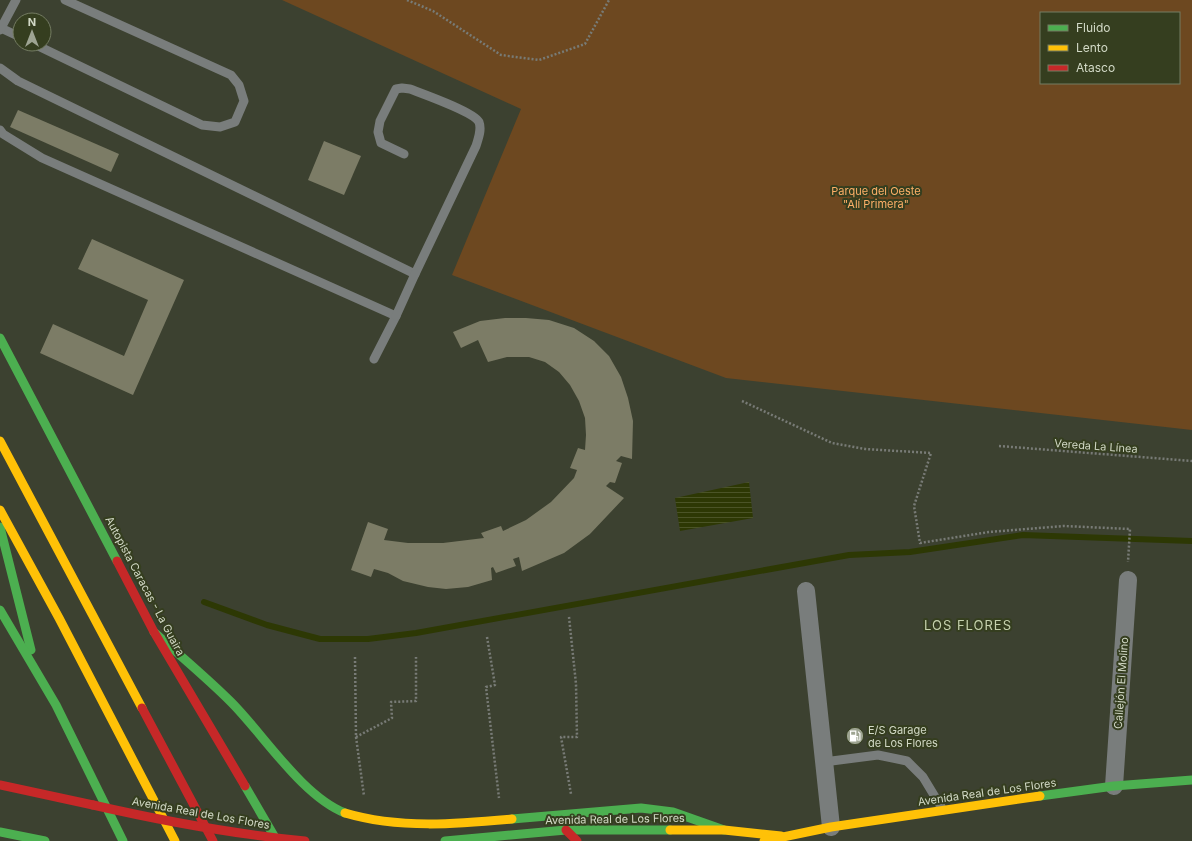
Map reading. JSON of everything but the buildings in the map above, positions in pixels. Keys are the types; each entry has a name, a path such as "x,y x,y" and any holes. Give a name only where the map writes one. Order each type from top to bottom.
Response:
{"main road":[{"name":"Autopista Caracas - La Guaira","path":"0,338 154,632 277,841"},
{"path":"0,441 213,841"},
{"path":"0,510 59,618 175,841"},
{"path":"0,527 36,672"},
{"path":"0,610 56,705 123,841"},
{"path":"154,632 231,702 302,782 328,805 344,813 367,819 402,823 464,823 641,808 673,812 724,830"},
{"name":"Avenida Real de Los Flores","path":"764,841 831,827 1114,786 1192,780"},
{"name":"Avenida Real de Los Flores","path":"0,785 239,834 305,841"},
{"path":"566,830 577,841"},
{"name":"Avenida Real de Los Flores","path":"445,841 566,830 724,830 787,837"},
{"path":"0,832 45,841"}],"street":[{"name":"Callejón El Molino","path":"1114,786 1128,580"},
{"path":"806,591 831,827"}],"lane":[{"path":"12,34 1,29 16,0"},
{"path":"51,52 202,125 220,128 235,122 244,101 239,85 231,76 65,0"},
{"path":"0,68 18,81 415,274"},
{"path":"374,359 396,316 476,146 480,134 479,122 471,114 410,89 396,89 380,121 378,132 381,143 404,154"},
{"path":"0,130 3,134 42,158 396,316"},
{"path":"824,762 878,755 907,761 923,777 944,811"}],"path":[{"path":"407,0 433,11 501,55 539,60 586,44 609,0"},
{"path":"742,401 832,443 865,449 930,453 914,506 920,543 990,532 1064,526 1130,528 1129,543"},
{"name":"Vereda La Línea","path":"999,446 1192,461"},
{"path":"569,617 576,684 577,737 561,737 574,814"},
{"path":"487,637 495,685 486,687 501,821"},
{"path":"355,657 356,737 367,819"},
{"path":"356,737 392,718 392,702 416,702 416,657"}],"green space":[{"name":"Parque del Oeste \"Alí Primera\"","path":"282,0 1192,0 1192,430 726,378 452,275 521,109"}],"shaded area":[{"path":"749,482 753,518 680,531 675,498"}],"waterway":[{"path":"204,602 267,625 320,639 368,639 416,633 849,555 910,552 1023,535 1192,541"}],"traffic: fast":[{"path":"0,338 117,561"},
{"path":"0,527 31,650"},
{"path":"0,610 56,705 123,841"},
{"path":"154,632 231,702 284,764 299,779 329,805 345,813"},
{"path":"1040,796 1114,786 1192,780"},
{"path":"245,786 277,841"},
{"path":"512,819 641,808 673,812 724,830"},
{"path":"445,841 566,830 670,830"},
{"path":"0,832 45,841"}],"traffic: slow":[{"path":"0,441 142,708"},
{"path":"0,510 59,618 175,841"},
{"path":"764,841 831,827 1040,796"},
{"path":"345,813 386,821 428,824 449,824 512,819"},
{"path":"670,830 724,830 781,836"}],"traffic: jam":[{"path":"117,561 154,632 245,786"},
{"path":"142,708 213,841"},
{"path":"0,785 93,805"},
{"path":"93,805 198,826 251,835 305,841"},
{"path":"566,830 577,841"}],"place":[{"name":"E/S Garage de Los Flores","path":"855,736"}],"district":[{"name":"LOS FLORES","path":"968,625"}]}
